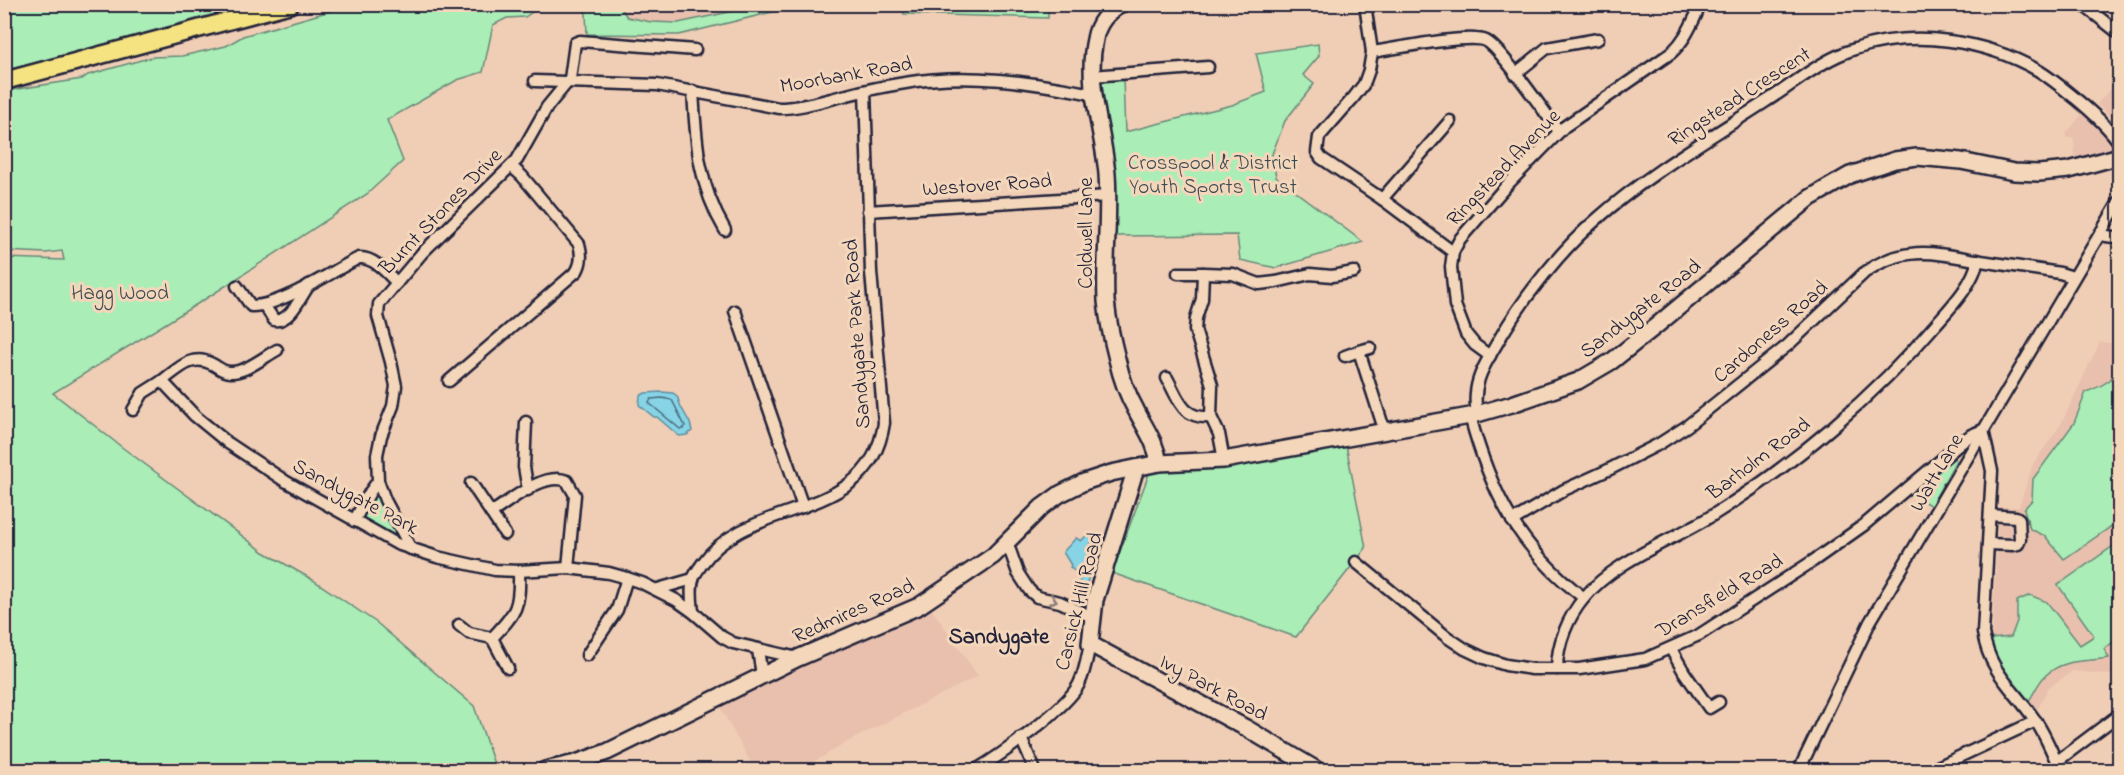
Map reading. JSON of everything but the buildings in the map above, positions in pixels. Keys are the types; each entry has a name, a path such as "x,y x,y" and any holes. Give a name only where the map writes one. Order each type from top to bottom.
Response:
{"main road":[{"path":"4,81 291,4"}],"street":[{"name":"Coldwell Lane","path":"1121,4 1105,16 1098,26 1094,41 1092,76 1092,94 1105,154 1108,196 1106,299 1108,320 1126,389 1154,442 1159,463"},
{"path":"1365,4 1372,52 1369,70 1364,84 1319,137 1317,152 1321,158 1382,199 1453,252"},
{"path":"2082,4 2120,34"},
{"name":"Ringstead Avenue","path":"1490,356 1475,345 1466,334 1458,314 1452,289 1451,267 1453,252 1460,238 1558,131 1671,52 1687,35 1697,13"},
{"path":"1372,52 1476,38 1491,44 1558,131"},
{"path":"1515,74 1547,48 1598,39"},
{"name":"Ringstead Crescent","path":"1584,598 1541,560 1512,521 1480,456 1473,415 1474,390 1490,356 1526,300 1572,244 1622,197 1826,62 1854,49 1883,42 1916,39 1950,41 1998,52 2041,72 2099,119 2120,144"},
{"path":"567,82 572,74 575,44 580,41 695,50"},
{"path":"1092,76 1208,67"},
{"name":"Moorbank Road","path":"535,81 657,85 779,108 794,108 908,82 935,79 1036,84 1092,94"},
{"name":"Burnt Stones Drive","path":"411,549 385,500 378,481 377,455 381,436 393,406 396,387 377,309 422,253 524,151 547,107 567,82"},
{"path":"693,91 696,139 705,189 712,208 725,230"},
{"name":"Sandygate Park Road","path":"693,579 709,554 721,543 754,526 837,492 863,474 877,452 882,438 884,423 868,211 865,91"},
{"path":"1382,199 1450,121"},
{"name":"Sandygate Road","path":"1159,463 1224,460 1473,415 1553,391 1578,381 1596,371 1656,326 1810,198 1850,175 1895,160 1917,157 1961,161 2014,172 2039,173 2069,170 2120,156"},
{"path":"449,381 577,271 580,265 582,257 579,244 511,166"},
{"name":"Westover Road","path":"868,211 1108,196"},
{"name":"Watt Lane","path":"1799,771 1870,622 2120,200"},
{"path":"2100,235 2120,238"},
{"name":"Cardoness Road","path":"1512,521 1564,490 1608,470 1687,426 1788,345 1864,273 1894,256 1926,252 2073,277"},
{"path":"237,286 251,306 264,305 365,257 371,259 397,283"},
{"name":"Barholm Road","path":"1557,669 1557,655 1562,636 1584,598 1605,578 1633,558 1667,542 1713,515 1766,479 1850,412 1909,357 1953,304 1975,270 1978,260"},
{"path":"1178,273 1233,274 1258,284 1276,282 1309,270 1332,276 1354,272"},
{"path":"1203,273 1202,299 1195,330 1212,385 1211,417 1219,434 1224,460"},
{"path":"264,305 274,320 283,320 310,284"},
{"path":"735,311 803,507"},
{"path":"1345,356 1365,349 1385,432"},
{"path":"133,410 143,393 187,362 203,360 231,373 277,350"},
{"path":"1167,378 1186,411 1192,416 1211,417"},
{"name":"Sandygate Park","path":"162,381 195,416 228,443 285,481 397,544 466,565 495,570 568,568 609,573 627,578 658,590 693,612 722,637 733,643 798,658"},
{"path":"526,422 524,467 528,490"},
{"path":"1983,430 1992,471 1983,633 1986,650 1992,664 2036,721 2058,766 2104,724 2120,714"},
{"name":"Dransfield Road","path":"1356,562 1447,637 1465,649 1506,665 1532,669 1557,669 1610,666 1646,659 1699,635 1753,602 1855,531 1971,435 1983,430"},
{"name":"Redmires Road","path":"545,771 584,761 798,658 919,606 993,556 1042,507 1060,494 1104,475 1159,463"},
{"name":"Carsick Hill Road","path":"976,771 1068,699 1078,685 1085,668 1090,644 1095,600 1136,468"},
{"path":"491,513 549,479 556,478 567,482 575,495 568,568"},
{"path":"354,521 378,481"},
{"path":"471,483 505,534"},
{"path":"1989,544 2018,544 2021,522 2016,517 1990,515"},
{"path":"1007,542 1018,573 1029,590 1037,597 1060,602 1092,617"},
{"path":"492,638 514,613 519,602 519,571"},
{"path":"587,655 617,610 627,578"},
{"path":"658,590 693,579 693,612"},
{"path":"459,625 470,633 492,638 508,668"},
{"name":"Ivy Park Road","path":"1090,644 1246,728 1317,771"},
{"path":"1671,649 1709,708 1719,702"},
{"path":"758,650 762,675"},
{"path":"1931,771 2036,721"},
{"path":"1021,738 1035,771"},
{"path":"569,771 584,761"}],"shaded area":[{"path":"619,5 762,5 678,23 651,22 627,17"},
{"path":"2119,79 2119,156 2075,168 2074,138 2066,138 2066,134 2087,108 2106,126 2114,120 2097,104"},
{"path":"2100,342 2119,344 2119,676 2073,671 2048,688 2038,709 2028,702 1991,655 1999,507 2019,507 2033,464 2061,424"},
{"path":"929,605 978,676 851,740 800,770 755,770 718,704"}],"green space":[{"path":"5,4 248,4 248,5 5,71"},
{"name":"Hagg Wood","path":"355,4 542,5 525,17 507,18 493,25 483,72 457,80 387,120 403,161 367,194 210,296 53,393 264,552 313,580 377,623 474,706 495,767 472,770 5,770 5,258 64,260 62,251 46,253 5,251 5,91 82,79 88,75 152,57 182,56 226,46 243,36"},
{"path":"583,5 619,5 627,17 651,22 678,23 762,5 801,5 679,35 587,34"},
{"path":"902,5 1048,5 1048,18 904,14"},
{"name":"Crosspool & District Youth Sports Trust","path":"1318,44 1319,56 1303,75 1314,84 1285,121 1272,154 1276,177 1363,242 1276,268 1240,260 1237,235 1115,236 1113,163 1100,85 1103,80 1123,78 1125,132 1232,105 1266,92 1256,53"},
{"path":"2119,363 2119,521 2064,559 2045,536 2030,529 2024,509 2032,500 2033,479 2074,423 2086,392 2111,379"},
{"path":"1346,445 1366,548 1296,637 1112,573 1150,471"},
{"path":"1955,458 1931,506 1912,494"},
{"path":"378,494 397,534 394,535 364,519 363,515 373,495"},
{"path":"2119,542 2119,638 2104,649 2109,658 2060,666 2046,675 2028,702 1991,655 1991,639 2011,637 2017,621 2017,601 2030,595 2047,602 2080,645 2094,636 2058,585"}],"water":[{"path":"645,393 673,393 677,396 690,423 692,431 687,435 679,436 639,405 640,396"},
{"path":"1088,534 1094,540 1087,548 1091,564 1086,589 1079,586 1080,576 1070,567 1063,552 1076,538 1081,541"}],"district":[{"name":"Sandygate","path":"999,635"}]}
